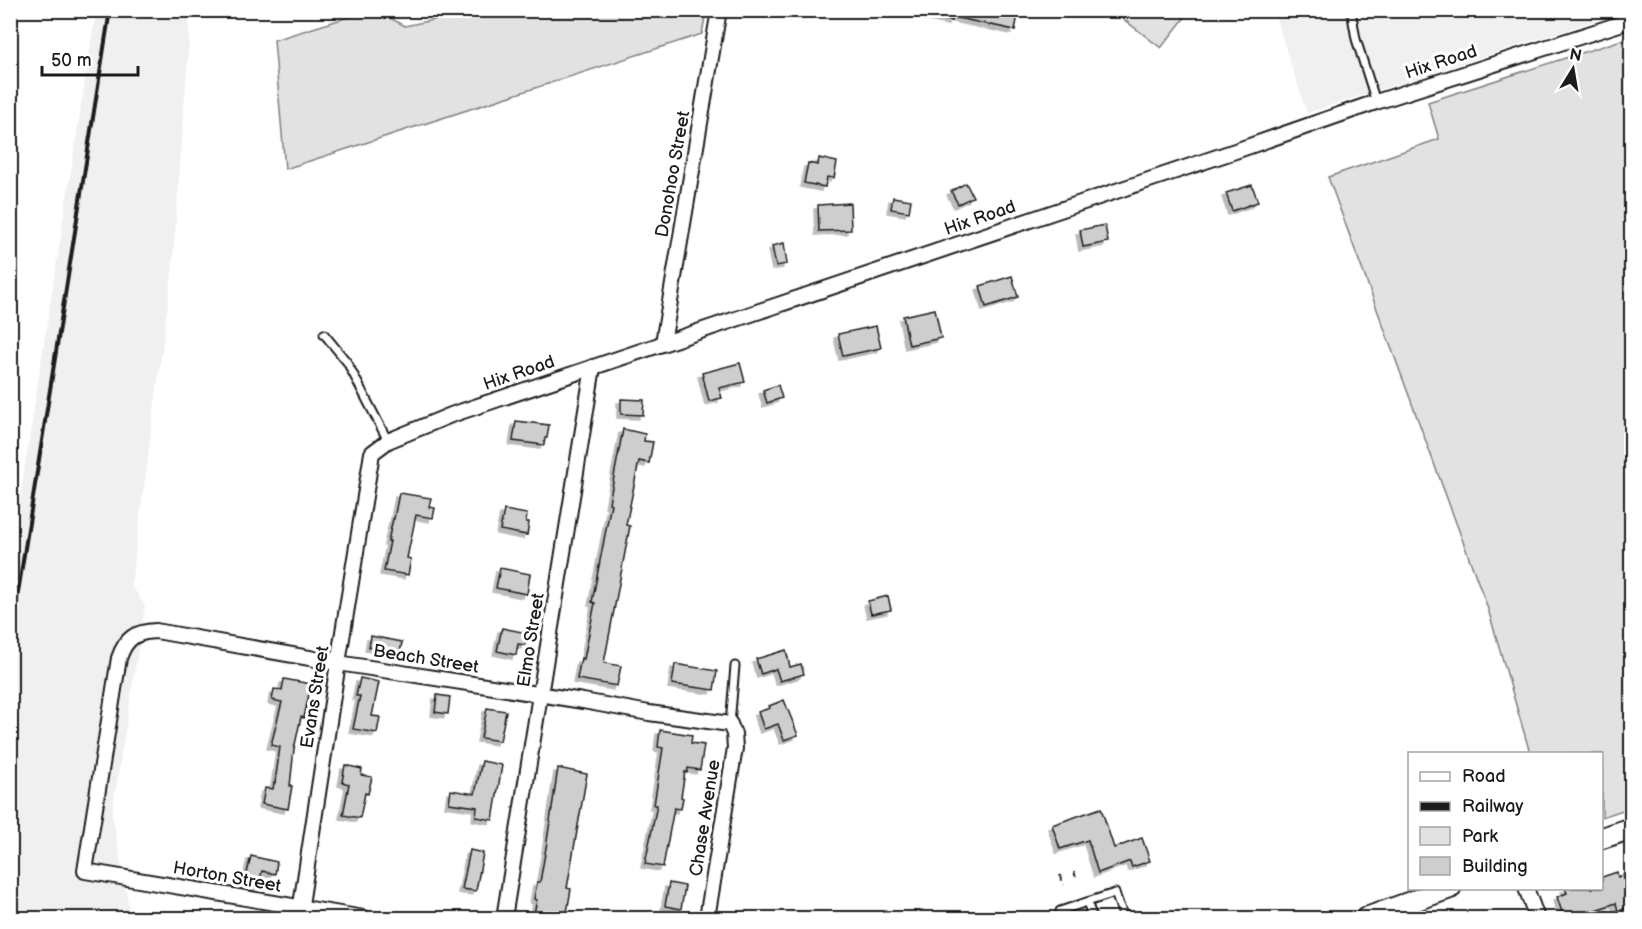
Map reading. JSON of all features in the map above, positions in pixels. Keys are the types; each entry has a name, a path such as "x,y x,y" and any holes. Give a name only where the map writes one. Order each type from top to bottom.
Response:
{"street":[{"name":"Donohoo Street","path":"663,343 718,10"},
{"name":"Hix Road","path":"368,481 372,453 388,441 451,415 1376,102 1632,20"},
{"name":"Elmo Street","path":"504,918 593,367"},
{"name":"Evans Street","path":"300,913 368,481"},
{"name":"Beach Street","path":"85,871 119,658 123,647 131,638 142,632 156,631 338,663 730,724"},
{"name":"Chase Avenue","path":"707,918 735,748 734,734 730,724"},
{"path":"1603,838 1632,828"},
{"name":"Horton Street","path":"85,871 300,913 364,918"},
{"path":"1366,918 1399,913 1446,890"},
{"path":"1527,890 1537,918"}],"lane":[{"path":"1351,10 1356,39 1376,102"},
{"path":"324,334 347,362 388,441"},
{"path":"730,724 735,666"},
{"path":"1062,918 1060,911 1115,893 1124,918"},
{"path":"1087,902 1093,918"}],"path":[{"path":"1074,870 1077,881"},
{"path":"1060,875 1064,885"}],"shaded area":[{"path":"1273,10 1625,11 1307,113"},
{"path":"96,11 189,11 189,43 172,273 131,585 145,606 112,813 131,918 11,918 10,561"}],"green space":[{"path":"368,11 377,11 405,26 475,11 706,11 702,34 285,169 274,40"},
{"path":"1127,11 1190,11 1161,48 1122,18"},
{"path":"1631,37 1632,807 1603,817 1603,752 1530,752 1488,609 1328,177 1439,139 1428,102"}],"building":[{"path":"923,10 1019,10 1015,30 953,17 952,21 923,15"},
{"path":"819,158 837,162 834,178 827,177 825,187 804,183 808,163 818,165"},
{"path":"966,183 973,197 958,204 951,191"},
{"path":"1252,185 1258,202 1232,211 1226,193"},
{"path":"893,197 911,200 909,212 891,209"},
{"path":"850,203 851,230 819,231 818,205"},
{"path":"1105,225 1108,242 1083,247 1080,230"},
{"path":"784,243 787,264 776,266 772,246"},
{"path":"1012,276 1018,297 986,307 980,286"},
{"path":"935,309 941,338 909,345 903,316"},
{"path":"876,326 881,348 843,356 838,334"},
{"path":"740,363 745,382 719,388 722,398 709,401 702,373"},
{"path":"778,385 782,398 767,403 763,390"},
{"path":"621,399 644,400 643,415 621,414"},
{"path":"516,421 549,425 544,445 513,441"},
{"path":"623,429 645,434 644,441 653,442 649,463 639,461 626,525 630,526 604,663 621,666 617,686 577,679 581,658 584,659 595,603 592,602"},
{"path":"399,493 431,498 429,507 435,508 433,518 416,515 407,558 411,559 408,575 384,571"},
{"path":"504,510 527,514 526,522 529,522 527,535 500,530"},
{"path":"500,568 530,574 527,594 496,588"},
{"path":"888,596 891,610 871,614 868,601"},
{"path":"502,628 527,633 525,645 518,644 516,655 497,651"},
{"path":"371,636 402,642 400,653 369,647"},
{"path":"786,650 790,667 801,664 804,674 780,681 776,669 761,674 756,659"},
{"path":"675,664 717,671 714,690 672,684"},
{"path":"360,678 379,682 372,716 380,717 377,733 353,729 360,696 356,696"},
{"path":"284,679 311,684 304,718 301,717 294,749 288,809 262,804 265,788 273,789 275,783 280,747 271,745 282,702 272,700 274,689 282,690"},
{"path":"437,695 450,697 448,714 435,712"},
{"path":"784,700 798,735 784,740 778,724 764,729 758,712"},
{"path":"487,708 506,711 500,741 481,738"},
{"path":"660,730 692,735 691,743 704,745 700,770 688,768 687,773 685,772 681,809 674,808 663,867 645,864 657,805 654,805 663,748 658,747"},
{"path":"482,761 502,765 493,820 476,817 477,807 449,803 451,790 475,794"},
{"path":"345,765 362,769 361,775 372,777 368,794 365,793 360,818 343,815 349,784 342,782"},
{"path":"558,768 587,774 567,888 571,889 566,918 533,918 537,900 534,899 537,882 540,882"},
{"path":"1101,808 1114,848 1142,838 1150,861 1132,867 1130,861 1098,873 1088,840 1060,849 1052,825"},
{"path":"470,850 483,853 476,891 462,889"},
{"path":"251,856 277,862 275,874 262,871 259,885 245,882"},
{"path":"1617,872 1618,877 1632,872 1632,906 1618,911 1616,903 1589,912 1590,917 1564,918 1557,897 1567,893 1566,890 1603,890 1603,877"},
{"path":"669,883 685,886 681,909 665,906"}],"railway":[{"path":"10,643 110,10"}]}
